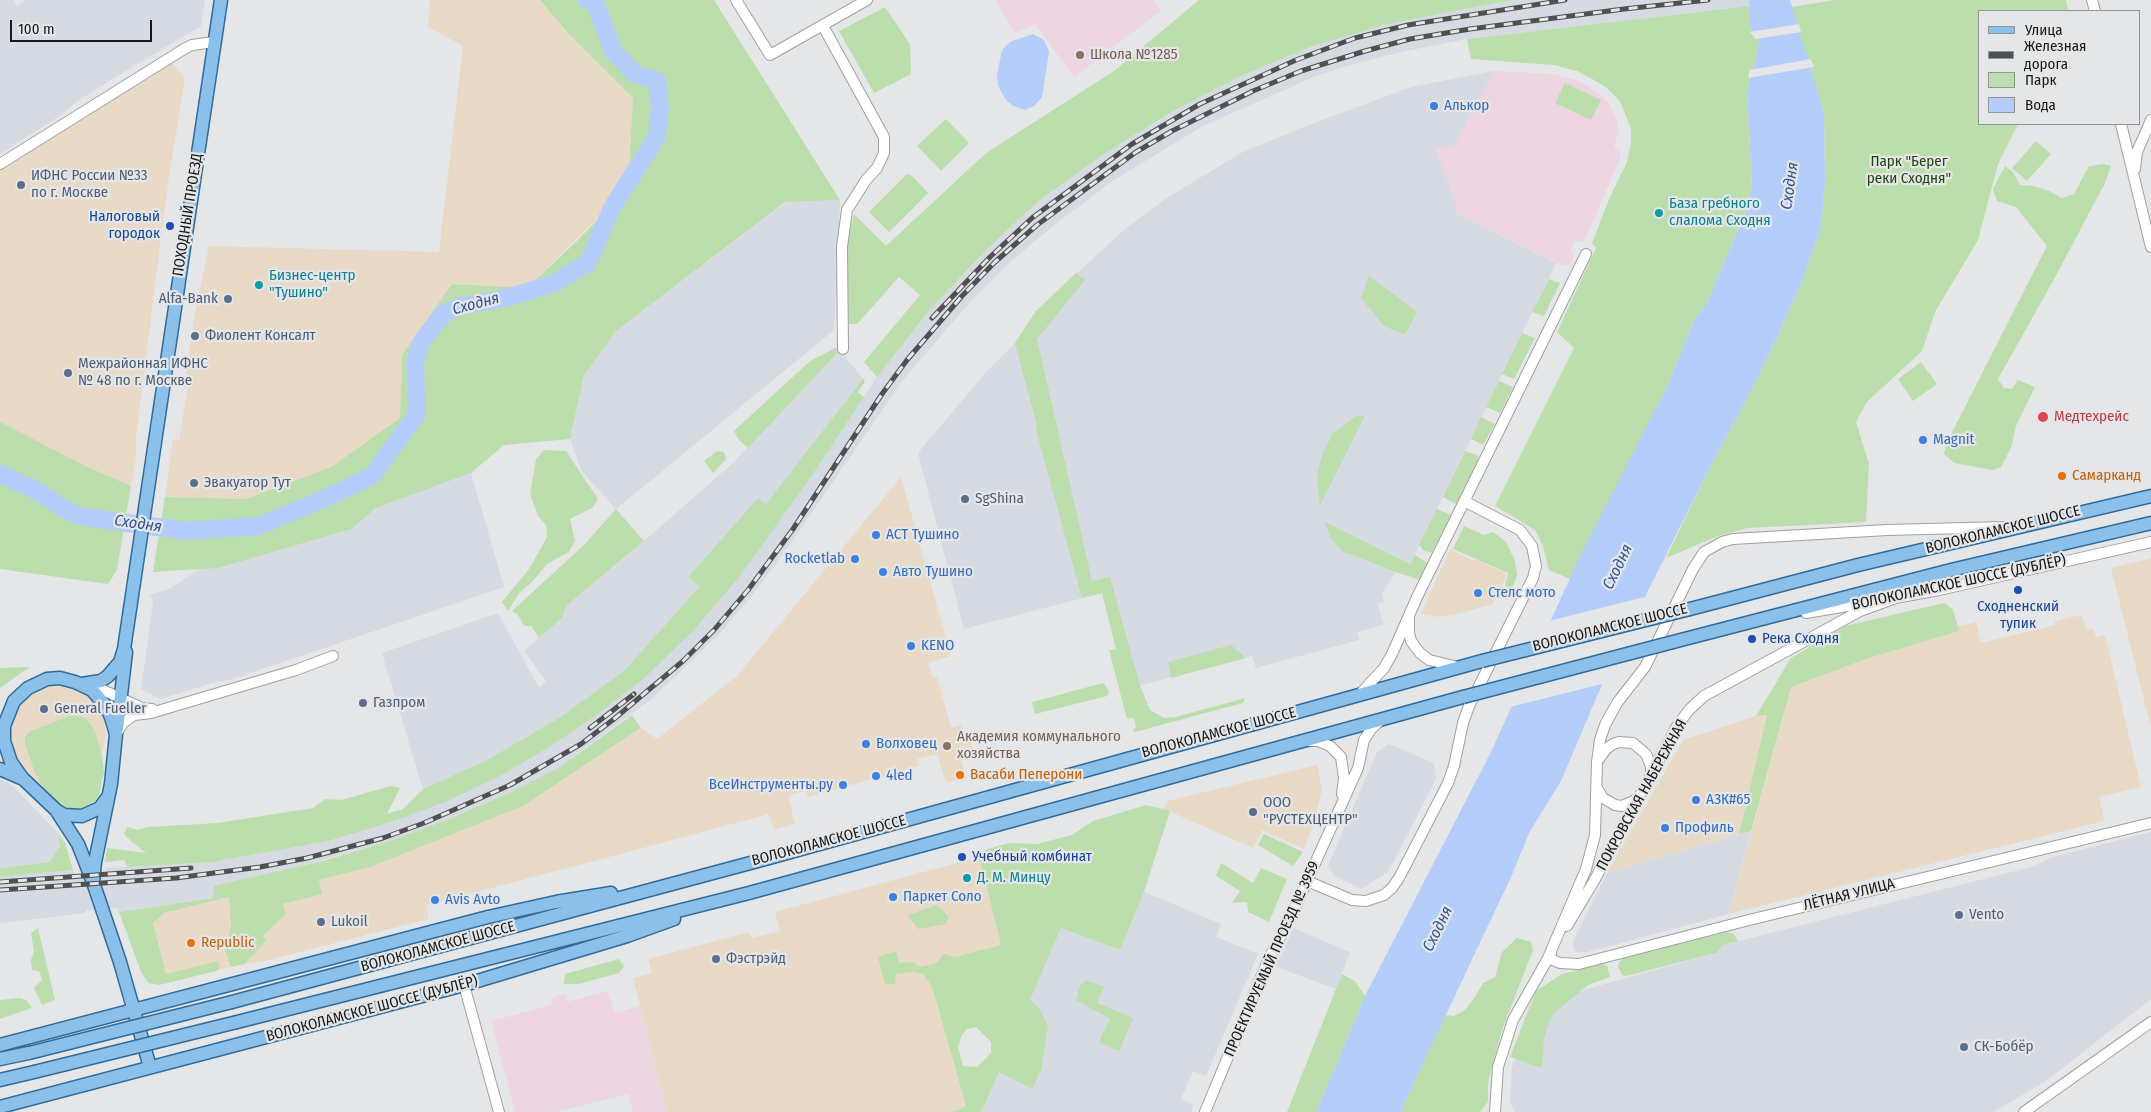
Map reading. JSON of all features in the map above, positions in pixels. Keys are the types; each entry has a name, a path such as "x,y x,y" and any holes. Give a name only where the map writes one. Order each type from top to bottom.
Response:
{"main road":[{"name":"ПОХОДНЫЙ ПРОЕЗД","path":"82,684 101,682 114,670 120,662 126,638 221,0"},
{"name":"ВОЛОКОЛАМСКОЕ ШОССЕ","path":"0,1060 232,1002 681,881 1482,660 2016,527 2151,496"},
{"name":"ВОЛОКОЛАМСКОЕ ШОССЕ","path":"0,1080 740,895 1383,718 1951,570 2151,523"},
{"name":"ПОХОДНЫЙ ПРОЕЗД","path":"116,734 126,663 126,638"},
{"path":"0,720 5,708 19,694 37,682 60,678 82,684 99,696 112,717 116,734 109,794 96,852 93,882"},
{"path":"5,708 4,741 11,762 23,779"},
{"path":"0,756 56,810 64,815 82,816 100,808 109,794"},
{"path":"0,769 23,779"},
{"path":"56,810 78,844 93,882 134,1009 148,1060"},
{"path":"0,1045 496,915 556,902 681,881"},
{"name":"ВОЛОКОЛАМСКОЕ ШОССЕ (ДУБЛЁР)","path":"0,1107 464,985 627,936 740,895"},
{"path":"62,1091 112,1070 177,1052 232,1046"}],"street":[{"path":"736,0 770,55 867,0"},
{"path":"823,26 884,137 884,153 877,168 866,180 847,210 842,247 843,349"},
{"path":"0,164 184,49 192,45 214,42"},
{"path":"2134,175 2137,152 2151,120"},
{"path":"2121,125 2151,247"},
{"path":"1359,695 1384,668 1586,254"},
{"path":"2106,505 2151,490"},
{"path":"1307,881 1352,900 1366,901 1384,895 1392,888 1448,783 1469,706 1533,578 1536,566 1532,546 1520,530 1464,501"},
{"name":"ПОКРОВСКАЯ НАБЕРЕЖНАЯ","path":"1548,958 1586,870 1595,835 1597,762 1600,740 1605,725 1617,703 1645,667 1693,569 1704,552 1722,542 1733,539 1887,530 2016,527"},
{"name":"ВОЛОКОЛАМСКОЕ ШОССЕ (ДУБЛЁР)","path":"1765,618 1939,590 2151,542"},
{"name":"ПОКРОВСКАЯ НАБЕРЕЖНАЯ","path":"1494,1112 1498,1067 1513,1020 1594,881 1677,726 1689,710 1704,696 1860,611 1901,596"},
{"path":"1412,608 1408,624 1414,648 1429,660 1458,667"},
{"path":"116,734 128,718 296,670 333,656"},
{"path":"82,684 102,690 142,708 158,710"},
{"name":"ПРОЕКТИРУЕМЫЙ ПРОЕЗД № 3959","path":"1205,1112 1269,958 1289,921 1358,768 1364,740 1371,729 1383,718"},
{"name":"ПРОЕКТИРУЕМЫЙ ПРОЕЗД № 3959","path":"1299,742 1318,741 1324,743 1335,750 1341,758 1344,778 1340,807"},
{"path":"1597,762 1606,749 1613,744 1619,742 1633,743 1649,759 1651,774"},
{"path":"1597,787 1603,798 1614,805 1622,806 1638,799"},
{"name":"ЛЁТНАЯ УЛИЦА","path":"1548,958 1560,963 1579,964 1749,920 2151,823"},
{"path":"464,985 499,1112"},
{"path":"2024,1112 2151,1022"}],"shaded area":[{"path":"0,0 13,0 17,6 26,0 205,0 201,26 109,81 75,103 61,115 0,154"},
{"path":"430,0 540,0 567,33 633,98 628,188 527,288 452,284 402,355 400,418 331,467 246,499 165,497 173,439 179,440 188,385 185,384 194,317 209,246 439,252 463,46 428,27"},
{"name":"Школа №1285","path":"995,0 1154,0 1161,11 1074,77 1035,24 1015,33"},
{"path":"1513,0 1749,0 1750,6 1467,39 1401,52 1316,76 1203,126 1114,180 1053,226 1009,263 971,301 902,381 795,537 754,593 722,631 654,697 560,767 511,792 454,817 396,839 275,873 213,898 119,912 117,908 86,910 86,913 0,923 0,877 73,870 75,874 106,871 106,868 213,862 328,841 502,775 548,748 591,719 817,468 877,377 928,312 986,250 1040,200 1104,154 1173,112 1241,76 1313,46 1388,24"},
{"name":"Налоговый городок","path":"172,63 185,78 167,190 131,486 88,467 0,422 0,169"},
{"path":"1494,71 1454,147 1435,147 1457,205 1455,213 1556,263 1405,575 1396,572 1382,593 1384,602 1378,604 1383,625 1357,632 1359,640 1256,668 1252,656 1126,689 1102,593 964,629 918,453 987,371 1015,343 1036,311 1125,229 1165,199 1241,153 1301,128 1411,87"},
{"path":"1494,71 1552,74 1576,80 1595,90 1607,101 1616,117 1619,131 1614,146 1620,150 1620,159 1584,242 1574,241 1571,249 1574,259 1569,265 1562,265 1455,213 1457,204 1435,147 1454,146"},
{"path":"840,200 834,330 616,509 582,472 570,439 584,375 616,331 786,202"},
{"path":"840,350 863,379 766,505 757,499 688,577 699,587 625,670 559,718 487,760 423,789 382,653 498,613 539,688 546,681 524,651 562,618 566,606 628,555 734,462"},
{"path":"471,473 504,587 233,679 216,682 160,699 141,689 153,603 150,595 171,588 196,571 212,567 218,568 352,529 376,508"},
{"path":"901,477 951,656 928,663 933,678 937,677 951,728 961,725 963,732 968,731 973,748 959,753 966,777 946,783 937,754 917,759 919,766 808,797 806,790 788,796 795,824 774,830 769,814 426,905 429,919 260,962 245,964 266,941 262,936 286,914 283,904 319,880 370,867 523,806 641,728 657,739 737,676"},
{"path":"1450,549 1471,560 1477,560 1507,574 1493,604 1454,615 1439,617 1421,614"},
{"path":"2151,558 2151,728 2111,568"},
{"path":"2082,615 2086,630 2093,628 2096,637 2105,635 2141,787 2099,797 2104,821 1729,914 1791,687 1866,659 1959,631 1958,626 1976,622 1981,643 2055,625 2055,621"},
{"path":"48,686 69,686 88,694 96,702 105,722 106,735 102,755 95,731 69,716 29,732 25,737 35,773 44,789 26,774 14,752 10,740 11,723 22,701 29,695"},
{"path":"1767,715 1739,834 1607,873 1683,740 1756,716"},
{"path":"1389,744 1434,763 1436,779 1388,872 1361,889 1334,875 1328,866 1377,752"},
{"path":"1317,765 1322,790 1314,823 1304,849 1262,830 1253,848 1164,809 1167,801"},
{"path":"0,779 13,786 58,833 60,847 49,862 0,868"},
{"path":"1751,831 1729,914 1587,952 1575,950 1573,946 1574,939 1607,873"},
{"path":"2151,832 2151,999 2046,1081 1993,1112 1515,1112 1510,1101 1512,1067 1544,1001 1716,953 1723,945 2035,866 2049,858"},
{"path":"979,857 1006,966 932,987 966,1106 952,1112 667,1112 633,978 652,973 648,959 749,932 751,938 780,931 775,912"},
{"path":"1144,892 1221,924 1216,937 1258,954 1206,1076 1193,1071 1181,1099 1194,1105 1191,1112 981,1112 1061,928 1120,950"},
{"path":"229,897 231,927 225,950 231,967 216,971 220,967 218,961 166,974 153,923 156,917 164,913"},
{"path":"1293,928 1350,952 1336,989 1271,965 1275,955 1281,957"},
{"path":"608,991 614,1013 640,1006 667,1112 633,1112 628,1094 556,1112 515,1112 491,1021 552,1005 551,998 565,994 567,1002"}],"green space":[{"path":"540,0 714,0 840,200 785,202 616,331 584,375 570,439 504,445 471,473 376,508 352,529 218,568 153,572 165,497 246,499 331,467 400,418 402,355 452,284 527,288 579,239 628,188 633,98 567,32"},
{"path":"1199,0 1513,0 1388,24 1313,46 1241,76 1172,112 1104,154 1040,200 986,250 928,312 877,377 864,362 920,295 899,277 857,324 848,324 847,242 854,214 886,246 986,153 1114,71"},
{"name":"Парк \"Берег реки Сходня\"","path":"1835,0 2066,0 2068,10 1978,10 1978,125 2018,125 1998,164 1978,240 1935,312 1922,351 1867,402 1856,422 1869,464 1866,522 1748,528 1718,536 1666,558 1705,477 1761,371 1802,282 1821,227 1825,183 1824,113 1791,7"},
{"path":"1750,6 1750,28 1759,37 1757,55 1747,90 1752,186 1747,209 1707,303 1695,318 1667,387 1570,579 1549,570 1543,546 1535,530 1495,506 1574,348 1558,333 1558,330 1596,248 1592,243 1610,197 1627,162 1631,143 1631,129 1620,101 1607,88 1594,80 1577,71 1554,65 1471,59 1467,39"},
{"path":"885,7 910,44 911,74 874,93 839,31"},
{"path":"1565,83 1601,100 1591,120 1555,103"},
{"path":"946,119 969,143 941,171 917,146"},
{"path":"2036,141 2051,154 2027,181 2012,168"},
{"path":"2104,164 2111,166 2105,183 1998,379 2004,388 2012,389 2018,380 2035,387 2016,426 2011,448 2001,467 1993,470 1954,463 1944,454 1947,442 2047,246 2016,207 1997,201 1993,189 2005,166 2013,172 2020,185 2033,186 2062,198 2074,194 2089,166"},
{"path":"907,174 911,175 928,193 889,232 869,212"},
{"path":"1076,273 1085,280 1037,339 1092,581 1110,577 1140,686 1150,710 1164,718 1176,717 1245,698 1243,703 1135,732 1133,729 1136,728 1134,718 1127,719 1109,650 1116,649 1102,593 1082,598 1036,430 1037,426 1015,343 1036,311"},
{"path":"1369,276 1417,312 1405,335 1384,326 1361,298"},
{"path":"1549,279 1560,283 1544,316 1532,312"},
{"path":"1522,333 1535,338 1514,379 1502,374"},
{"path":"835,348 840,350 748,448 738,439 734,431 810,361"},
{"path":"1921,362 1937,384 1913,401 1898,379"},
{"path":"863,379 865,381 858,392 864,397 817,468 740,576 693,631 642,680 591,719 548,748 502,775 447,801 397,820 328,841 213,862 127,867 124,860 105,862 107,848 146,853 124,834 127,827 138,830 148,827 218,823 313,808 325,799 341,800 391,786 400,788 387,814 403,809 423,789 487,760 559,718 625,670 699,587 688,577 758,498 766,504"},
{"path":"1499,381 1513,387 1500,413 1486,407"},
{"path":"1356,416 1365,416 1320,505 1317,477 1322,455 1333,433"},
{"path":"1481,417 1495,424 1483,445 1471,439"},
{"path":"0,422 88,467 131,486 117,570 108,584 0,569"},
{"path":"544,450 566,451 598,499 592,508 570,519 575,541 569,552 547,564 532,582 519,593 508,611 502,602 529,569 547,537 546,525 538,516 530,494 536,459"},
{"path":"717,451 724,452 726,459 713,473 704,461"},
{"path":"1465,451 1478,456 1478,461 1456,504 1443,497"},
{"path":"616,509 644,541 566,606 562,618 539,638 531,626 524,626 518,615 512,611 583,546"},
{"path":"1437,509 1451,515 1433,553 1424,551 1419,545"},
{"path":"1325,522 1410,564 1415,555 1429,564 1420,580 1342,551 1331,539"},
{"path":"1464,526 1484,535 1493,532 1506,542 1515,561 1517,575 1512,589 1505,586 1508,573 1453,549"},
{"path":"1944,603 1953,609 1959,631 1866,659 1791,687 1751,831 1739,834 1767,715 1756,716 1791,658 1845,626"},
{"path":"1231,645 1246,658 1171,678 1168,662"},
{"path":"31,667 24,671 0,688 0,668"},
{"path":"1103,683 1109,691 1107,696 1035,714 1032,702"},
{"path":"632,715 641,728 523,806 370,867 319,880 322,894 283,904 286,914 263,936 266,941 245,964 231,967 225,950 231,927 229,897 164,913 153,923 166,974 218,961 220,967 216,971 159,985 149,983 142,974 119,912 213,898 214,886 326,860 396,839 454,817 511,792 560,767"},
{"path":"69,716 80,716 87,720 95,731 102,755 104,772 98,800 75,811 62,809 44,789 35,773 25,744 25,737 29,732"},
{"path":"1146,805 1170,811 1144,892 1120,950 1061,928 1030,1000 1038,1007 1048,1025 1041,1070 1032,1089 999,1072 981,1112 952,1112 966,1106 932,987 923,974 912,972 896,974 895,984 885,984 878,957 896,951 899,963 912,962 921,967 937,963 944,954 955,957 1001,945 979,857 985,850 1009,843 1037,844 1072,835 1093,821","holes":["976,1027 991,1042 991,1053 977,1067 963,1066 958,1047 962,1035 967,1029"]},
{"path":"58,833 65,843 73,870 0,877 0,868 49,862 60,847"},
{"path":"1264,834 1303,852 1293,866 1258,845"},
{"path":"1221,863 1253,883 1261,868 1287,879 1269,922 1248,912 1247,902 1232,903 1240,891 1216,876"},
{"path":"937,905 949,917 945,924 918,929 908,915"},
{"path":"38,928 55,1000 42,1005 34,988 42,980 39,971 32,970 31,960 34,951 31,933"},
{"path":"1727,932 1734,934 1738,941 1723,945 1716,953 1626,976 1622,975 1618,967 1619,962 1624,958"},
{"path":"1517,938 1531,942 1533,950 1502,1030 1488,1083 1488,1102 1480,1112 1400,1112 1444,1015 1454,1016 1465,1010 1483,983 1495,977 1502,952"},
{"path":"619,959 624,966 619,973 579,984 564,984 565,974"},
{"path":"1602,964 1607,966 1610,977 1588,985 1554,1013 1547,1027 1544,1039 1542,1068 1510,1057 1536,991 1562,974"},
{"path":"1342,974 1355,981 1365,996 1316,1112 1287,1112"},
{"path":"1086,980 1104,987 1097,1003 1133,1018 1119,1051 1099,1042 1110,1019 1076,1000 1080,986"},
{"path":"19,998 26,1000 32,1008 0,1019 0,1000"}],"water":[{"path":"1749,0 1790,0 1824,113 1825,183 1821,227 1802,282 1761,371 1705,477 1606,675 1561,781 1530,831 1511,877 1400,1112 1316,1112 1365,996 1491,752 1581,554 1667,387 1695,318 1707,303 1747,209 1752,186 1747,90 1757,55 1759,37 1750,28"},
{"path":"1033,34 1044,40 1049,52 1042,97 1034,106 1025,110 1013,106 1005,99 998,85 997,75 1002,50 1010,42"}],"pier":[{"path":"1799,24 1801,32 1756,39 1750,32"},
{"path":"1811,59 1814,67 1748,78 1750,70"},
{"path":"1649,596 1606,683 1510,707 1549,621"}],"waterway":[{"name":"Сходня","path":"0,474 35,490 69,512 84,517 186,531 258,526 324,499 372,476 417,414 415,360 422,341 444,313 461,306 506,298 552,284 588,263 612,208 657,136 660,108 657,81 635,74 613,51 595,3 587,0"}],"railway":[{"path":"932,318 990,257 1032,218 1132,144 1200,104 1296,60 1355,38 1408,25 1565,0"},
{"path":"0,890 176,878 260,867 307,858 383,838 424,823 510,785 581,744 614,719 683,661 714,630 748,590 793,529 882,394 907,360 962,296 995,262 1037,225 1136,152 1172,131 1253,91 1301,71 1410,39 1470,29 1708,0"},
{"path":"590,728 634,694"},
{"path":"0,882 191,868"}],"place":[{"name":"Школа №1285","path":"1080,55"},
{"name":"Алькор","path":"1434,106"},
{"name":"ИФНС России №33 по г. Москве","path":"21,185"},
{"name":"База гребного слалома Сходня","path":"1659,213"},
{"name":"Налоговый городок","path":"170,226"},
{"name":"Бизнес-центр \"Тушино\"","path":"259,285"},
{"name":"Alfa-Bank","path":"228,299"},
{"name":"Фиолент Консалт","path":"195,336"},
{"name":"Межрайонная ИФНС № 48 по г. Москве","path":"68,373"},
{"name":"Медтехрейс","path":"2043,417"},
{"name":"Magnit","path":"1923,440"},
{"name":"Самарканд","path":"2062,476"},
{"name":"Эвакуатор Тут","path":"194,483"},
{"name":"SgShina","path":"965,499"},
{"name":"АСТ Тушино","path":"876,535"},
{"name":"Rocketlab","path":"855,559"},
{"name":"Авто Тушино","path":"883,572"},
{"name":"Сходненский тупик","path":"2018,590"},
{"name":"Стелс мото","path":"1478,593"},
{"name":"Река Сходня","path":"1752,639"},
{"name":"KENO","path":"911,646"},
{"name":"Газпром","path":"363,703"},
{"name":"General Fueller","path":"44,709"},
{"name":"Волховец","path":"866,744"},
{"name":"Академия коммунального хозяйства","path":"947,746"},
{"name":"Васаби Пеперони","path":"960,775"},
{"name":"4led","path":"876,776"},
{"name":"ВсеИнструменты.ру","path":"843,785"},
{"name":"АЗК#65","path":"1696,800"},
{"name":"ООО \"РУСТЕХЦЕНТР\"","path":"1253,812"},
{"name":"Профиль","path":"1665,828"},
{"name":"Учебный комбинат","path":"962,857"},
{"name":"Д. М. Минцу","path":"967,878"},
{"name":"Паркет Соло","path":"893,897"},
{"name":"Avis Avto","path":"435,900"},
{"name":"Vento","path":"1959,915"},
{"name":"Lukoil","path":"321,922"},
{"name":"Republic","path":"191,943"},
{"name":"Фэстрэйд","path":"716,959"},
{"name":"СК-Бобёр","path":"1964,1047"}]}
